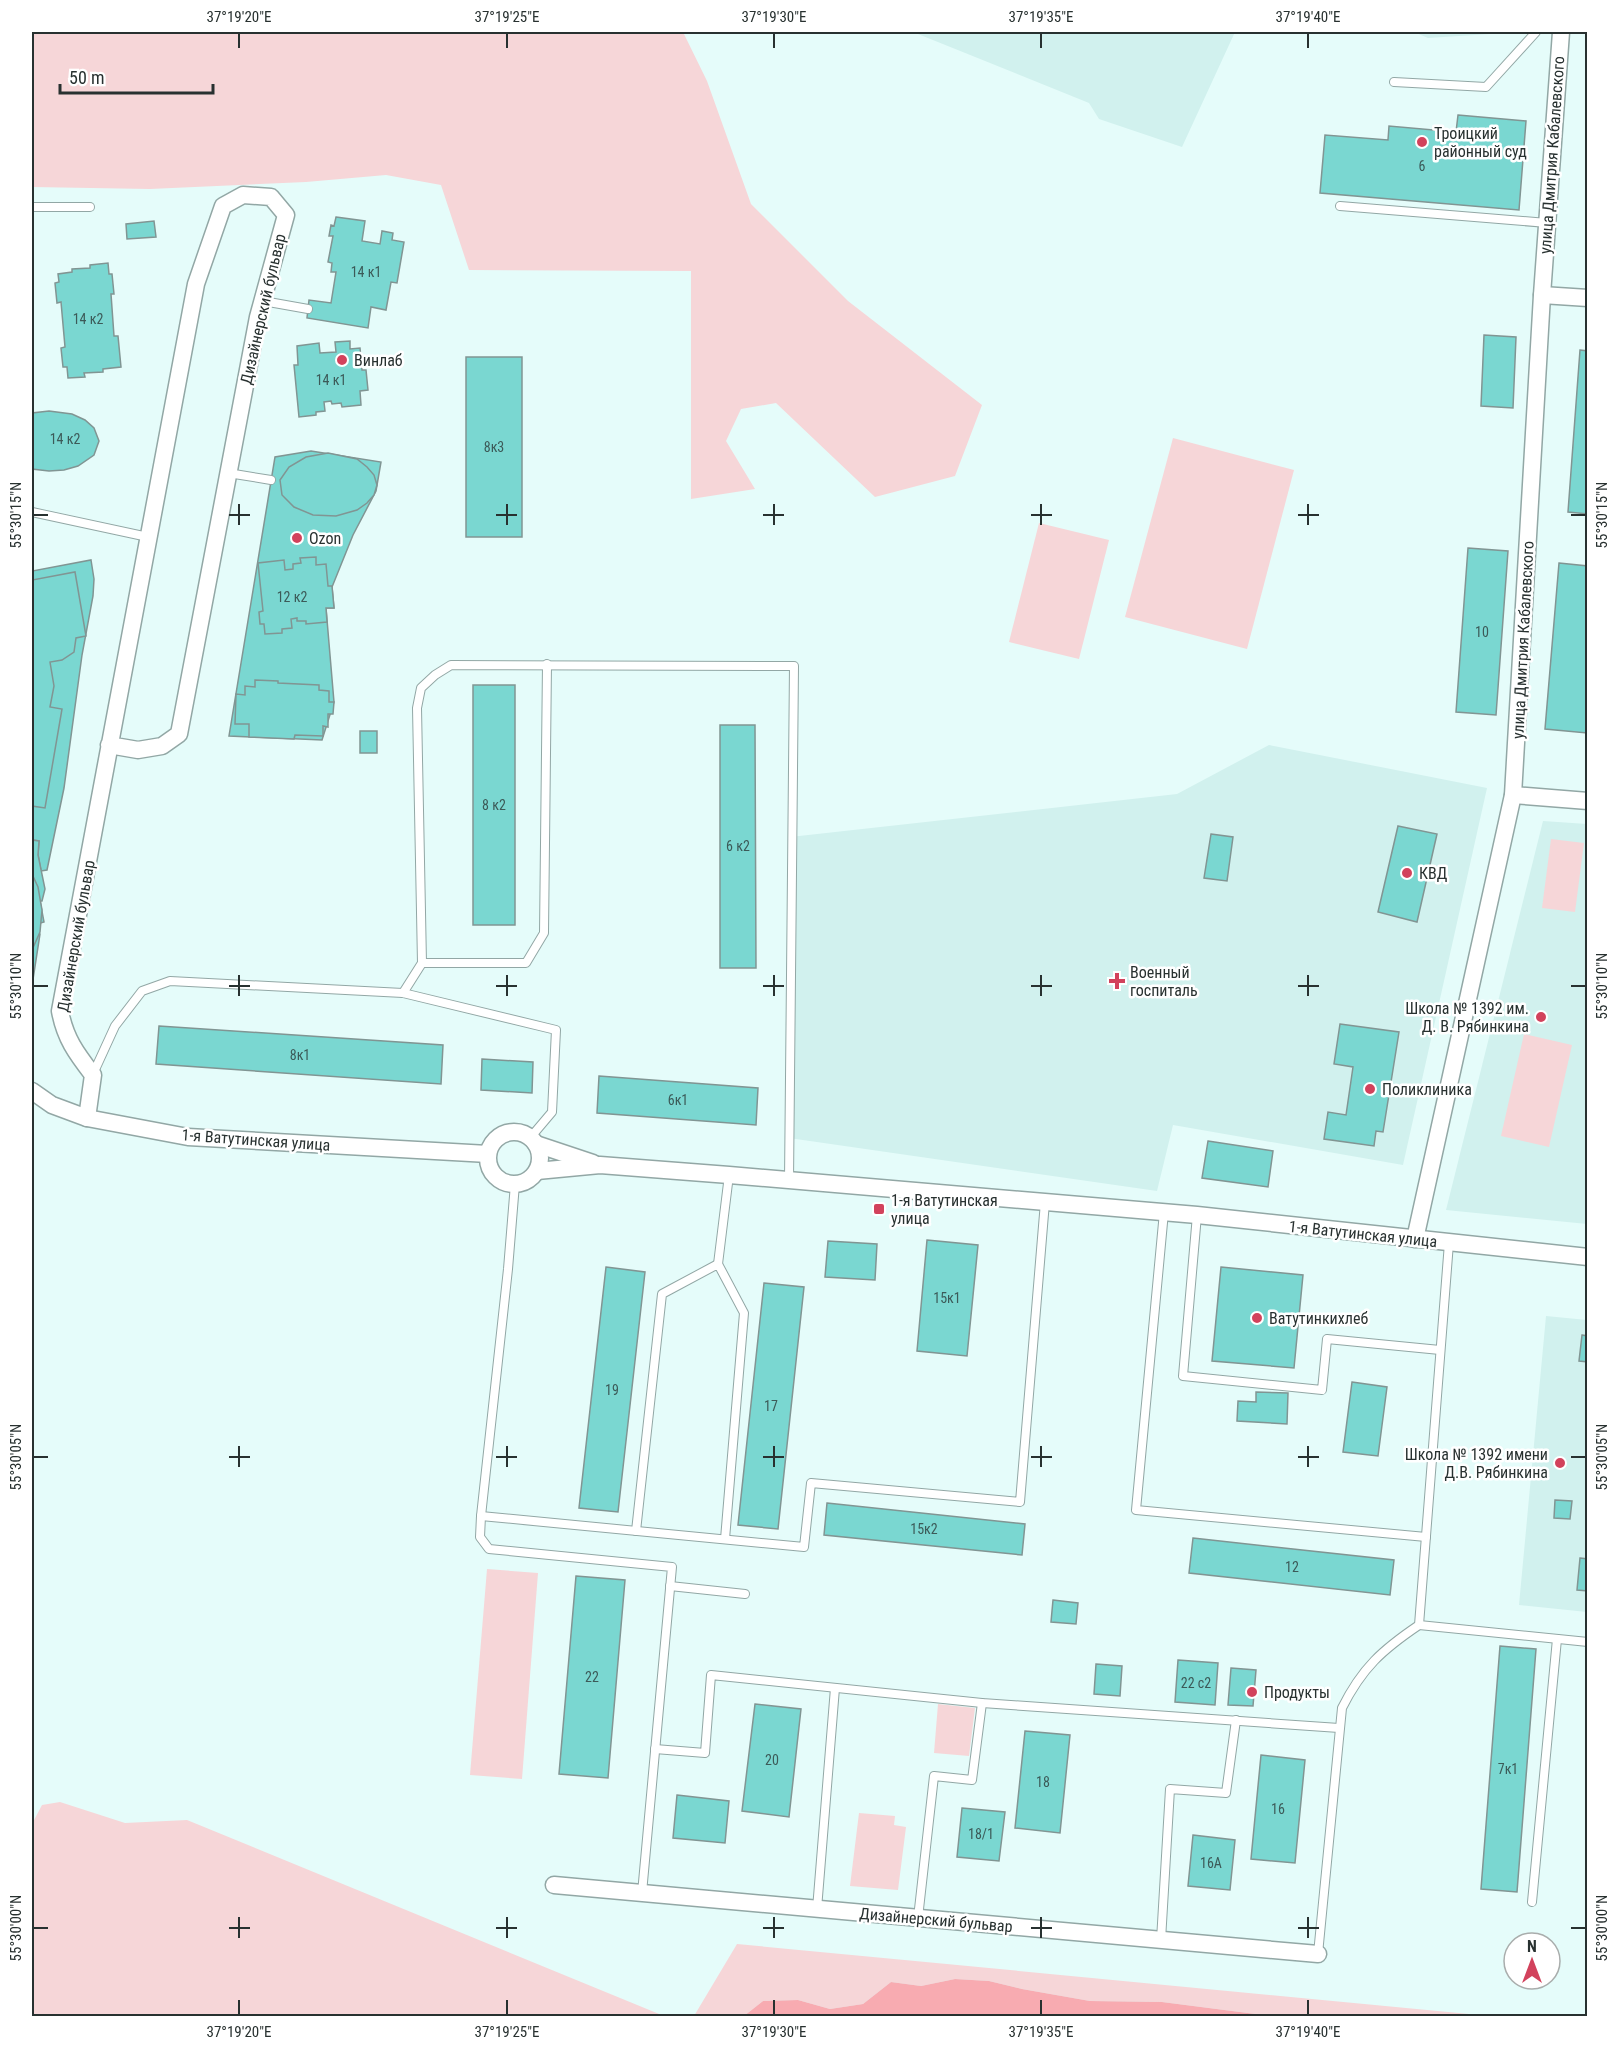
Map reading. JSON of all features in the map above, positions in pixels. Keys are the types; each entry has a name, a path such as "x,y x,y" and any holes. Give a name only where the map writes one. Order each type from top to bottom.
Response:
{"street":[{"name":"улица Дмитрия Кабалевского","path":"1415,1239 1513,795 1542,295 1562,32"},
{"name":"Дизайнерский бульвар","path":"93,1075 75,1053 64,1030 60,1011 196,284 223,206 243,195 271,197 286,215 263,301 179,734 162,746 138,750 110,745"},
{"path":"1542,295 1587,298"},
{"path":"1513,795 1587,801"},
{"path":"87,1118 93,1075"},
{"name":"1-я Ватутинская улица","path":"32,1090 52,1105 87,1118 188,1137 488,1154"},
{"path":"513,1132 522,1133 533,1141 539,1153 540,1162 531,1178 515,1184 498,1179 492,1172 488,1154 496,1139 513,1132"},
{"name":"1-я Ватутинская улица","path":"533,1141 600,1165"},
{"name":"1-я Ватутинская улица","path":"537,1170 600,1165 729,1175 1197,1215 1587,1257"},
{"name":"Дизайнерский бульвар","path":"554,1885 1318,1954"}],"lane":[{"path":"1394,82 1486,87 1536,32"},
{"path":"1340,206 1547,223"},
{"path":"32,207 90,207"},
{"path":"263,301 308,309"},
{"path":"228,473 271,480"},
{"path":"32,512 148,537"},
{"path":"422,963 526,963 544,933 547,664"},
{"path":"403,993 422,963 417,708 421,688 435,675 450,665 794,666 789,1181"},
{"path":"93,1075 115,1026 142,991 170,981 403,993 556,1030 552,1112 533,1141"},
{"path":"725,1539 744,1313 718,1264 729,1175"},
{"path":"515,1184 480,1537 489,1549 672,1567 642,1893"},
{"path":"481,1516 804,1547 811,1483 1020,1503 1045,1202"},
{"path":"1164,1212 1136,1510 1426,1537"},
{"path":"1197,1215 1184,1376 1322,1390 1327,1339 1440,1350"},
{"path":"1419,1625 1449,1243"},
{"path":"636,1531 662,1294 718,1264"},
{"path":"670,1586 745,1594"},
{"path":"1318,1954 1342,1708 1351,1689 1366,1668 1388,1647 1419,1625 1587,1642"},
{"path":"1532,1902 1557,1639"},
{"path":"655,1749 705,1753 711,1675 982,1702 1339,1728"},
{"path":"817,1909 835,1688"},
{"path":"918,1918 934,1776 972,1780 982,1702"},
{"path":"1161,1940 1170,1789 1226,1793 1236,1720"}],"shaded area":[{"path":"32,32 683,32 707,81 751,204 848,301 982,405 955,476 875,497 776,403 741,409 726,441 755,489 691,499 691,271 469,270 441,185 386,175 306,182 150,189 32,187"},
{"path":"913,32 1235,32 1182,147 1099,119 1089,103"},
{"path":"1414,32 1491,32 1490,34 1428,38"},
{"path":"1173,438 1294,470 1247,649 1125,617"},
{"path":"1039,523 1109,540 1079,659 1009,642"},
{"name":"Военный госпиталь","path":"1269,745 1487,788 1403,1165 1173,1125 1157,1191 789,1138 790,837 1177,794"},
{"name":"Школа № 1392 им. Д. В. Рябинкина","path":"1543,821 1587,824 1587,1224 1446,1210"},
{"path":"1551,839 1584,843 1575,912 1542,908"},
{"path":"1524,1034 1572,1045 1549,1147 1501,1136"},
{"name":"Школа № 1392 имени Д.В. Рябинкина","path":"1546,1316 1587,1320 1587,1612 1519,1605"},
{"path":"487,1569 538,1573 522,1779 470,1775"},
{"path":"938,1704 975,1708 969,1756 934,1753"},
{"path":"60,1802 125,1823 187,1820 664,2016 32,2016 32,1824 42,1805"},
{"path":"859,1813 895,1816 894,1825 906,1827 898,1890 850,1886"},
{"path":"737,1944 1469,2014 1468,2016 1271,2016 1162,2002 1090,2001 989,1981 955,1979 921,1986 891,1982 863,2004 830,2009 798,2000 763,2001 744,2016 694,2016"},
{"path":"955,1979 989,1981 1090,2001 1162,2002 1271,2016 744,2016 763,2001 798,2000 830,2009 863,2004 891,1982 921,1986"}],"building":[{"path":"1458,115 1526,121 1519,210 1320,193 1325,135 1388,140 1389,126 1456,132"},
{"path":"336,217 365,221 362,241 380,244 382,231 393,233 392,240 404,242 397,283 391,282 386,310 371,307 368,328 307,318 309,300 331,303 336,272 331,272 332,263 328,262 333,236 329,236 331,225 334,226"},
{"path":"154,221 156,237 127,239 126,224"},
{"path":"108,263 109,274 112,274 114,294 111,294 114,336 118,336 121,367 103,369 103,372 84,373 85,377 68,378 67,367 63,367 61,348 65,347 61,302 57,303 55,283 59,282 58,274 72,272 72,269 90,268 90,265"},
{"path":"1484,335 1516,337 1513,408 1481,406"},
{"path":"350,341 350,349 360,348 362,370 366,370 368,390 360,391 361,405 342,407 341,403 324,402 325,411 316,412 316,415 299,417 294,365 298,365 297,346 319,343 320,353 336,352 335,342"},
{"path":"1580,350 1588,351 1588,514 1568,512"},
{"path":"466,357 522,357 522,537 466,537"},
{"path":"49,411 72,414 85,420 94,428 99,441 94,455 78,466 64,470 32,469 32,413"},
{"path":"311,451 381,462 376,491 353,535 332,587 334,608 326,608 334,702 322,740 229,736 275,457"},
{"path":"328,453 357,459 374,475 377,485 374,495 357,510 336,516 313,515 294,507 282,495 280,480 289,467 306,457"},
{"path":"1468,548 1508,551 1496,715 1456,712"},
{"path":"316,557 316,565 326,564 328,586 332,586 334,608 326,608 327,622 306,624 306,621 297,621 297,618 291,619 292,628 282,629 282,633 265,634 264,624 260,624 259,612 263,611 258,563 284,560 285,570 293,569 293,564 301,563 300,558"},
{"path":"91,560 94,579 93,596 82,655 64,788 47,870 41,871 38,855 39,841 32,840 32,571"},
{"path":"1559,563 1588,566 1587,733 1545,729"},
{"path":"75,572 86,636 76,638 74,652 62,660 50,662 54,686 50,707 62,709 45,808 32,806 32,580"},
{"path":"255,680 319,685 319,690 329,691 329,702 334,702 333,714 328,714 328,727 323,726 323,736 295,735 294,739 249,737 249,724 235,724 236,694 245,695 245,686 255,687"},
{"path":"473,685 515,685 515,925 473,925"},
{"path":"720,725 755,725 756,968 720,968"},
{"path":"360,731 377,731 377,753 360,753"},
{"name":"КВД","path":"1398,826 1437,834 1417,922 1378,912"},
{"path":"1211,834 1233,837 1227,881 1204,878"},
{"path":"32,840 39,841 38,855 45,889 42,901 40,901 44,922 33,925 32,932"},
{"path":"32,874 38,887 42,910 40,932 32,950"},
{"path":"32,932 40,934 32,986"},
{"name":"Поликлиника","path":"1340,1024 1399,1032 1383,1132 1376,1131 1374,1146 1324,1139 1328,1112 1346,1115 1353,1067 1334,1064"},
{"path":"159,1026 443,1045 441,1084 156,1064"},
{"path":"482,1059 533,1062 532,1093 481,1090"},
{"path":"599,1076 758,1088 756,1125 597,1113"},
{"path":"1208,1141 1273,1151 1268,1187 1202,1178"},
{"path":"927,1240 978,1245 967,1356 917,1351"},
{"path":"828,1241 877,1244 875,1280 825,1277"},
{"path":"606,1267 645,1272 618,1512 579,1508"},
{"name":"Ватутинкихлеб","path":"1221,1267 1303,1275 1294,1368 1212,1361"},
{"path":"764,1283 804,1287 778,1529 738,1525"},
{"path":"1582,1335 1588,1336 1588,1362 1579,1361"},
{"path":"1352,1382 1387,1387 1378,1456 1343,1452"},
{"path":"1256,1392 1288,1393 1287,1424 1237,1421 1238,1401 1256,1402"},
{"path":"1555,1500 1572,1501 1570,1519 1554,1518"},
{"path":"827,1503 1025,1524 1022,1555 824,1535"},
{"path":"1193,1538 1394,1560 1390,1595 1189,1573"},
{"path":"1580,1558 1588,1559 1588,1591 1577,1590"},
{"path":"576,1576 625,1580 608,1778 559,1774"},
{"path":"1053,1600 1078,1603 1076,1624 1051,1622"},
{"path":"1500,1646 1536,1649 1517,1892 1481,1889"},
{"path":"1178,1660 1218,1663 1215,1705 1175,1702"},
{"path":"1096,1664 1122,1666 1120,1696 1094,1694"},
{"path":"1231,1668 1256,1670 1253,1706 1228,1705"},
{"path":"755,1704 801,1709 789,1817 742,1811"},
{"path":"1025,1731 1070,1735 1060,1833 1015,1828"},
{"path":"1261,1755 1305,1760 1295,1863 1251,1859"},
{"path":"677,1795 729,1801 725,1843 673,1838"},
{"path":"962,1808 1005,1812 999,1861 957,1857"},
{"path":"1193,1835 1235,1840 1230,1890 1188,1886"}],"place":[{"name":"Троицкий районный суд","path":"1422,142"},
{"name":"Винлаб","path":"342,360"},
{"name":"Ozon","path":"297,538"},
{"name":"КВД","path":"1407,873"},
{"name":"Военный госпиталь","path":"1117,981"},
{"name":"Школа № 1392 им. Д. В. Рябинкина","path":"1541,1017"},
{"name":"Поликлиника","path":"1370,1089"},
{"name":"1-я Ватутинская улица","path":"879,1209"},
{"name":"Ватутинкихлеб","path":"1257,1318"},
{"name":"Школа № 1392 имени Д.В. Рябинкина","path":"1560,1463"},
{"name":"Продукты","path":"1252,1692"}]}
